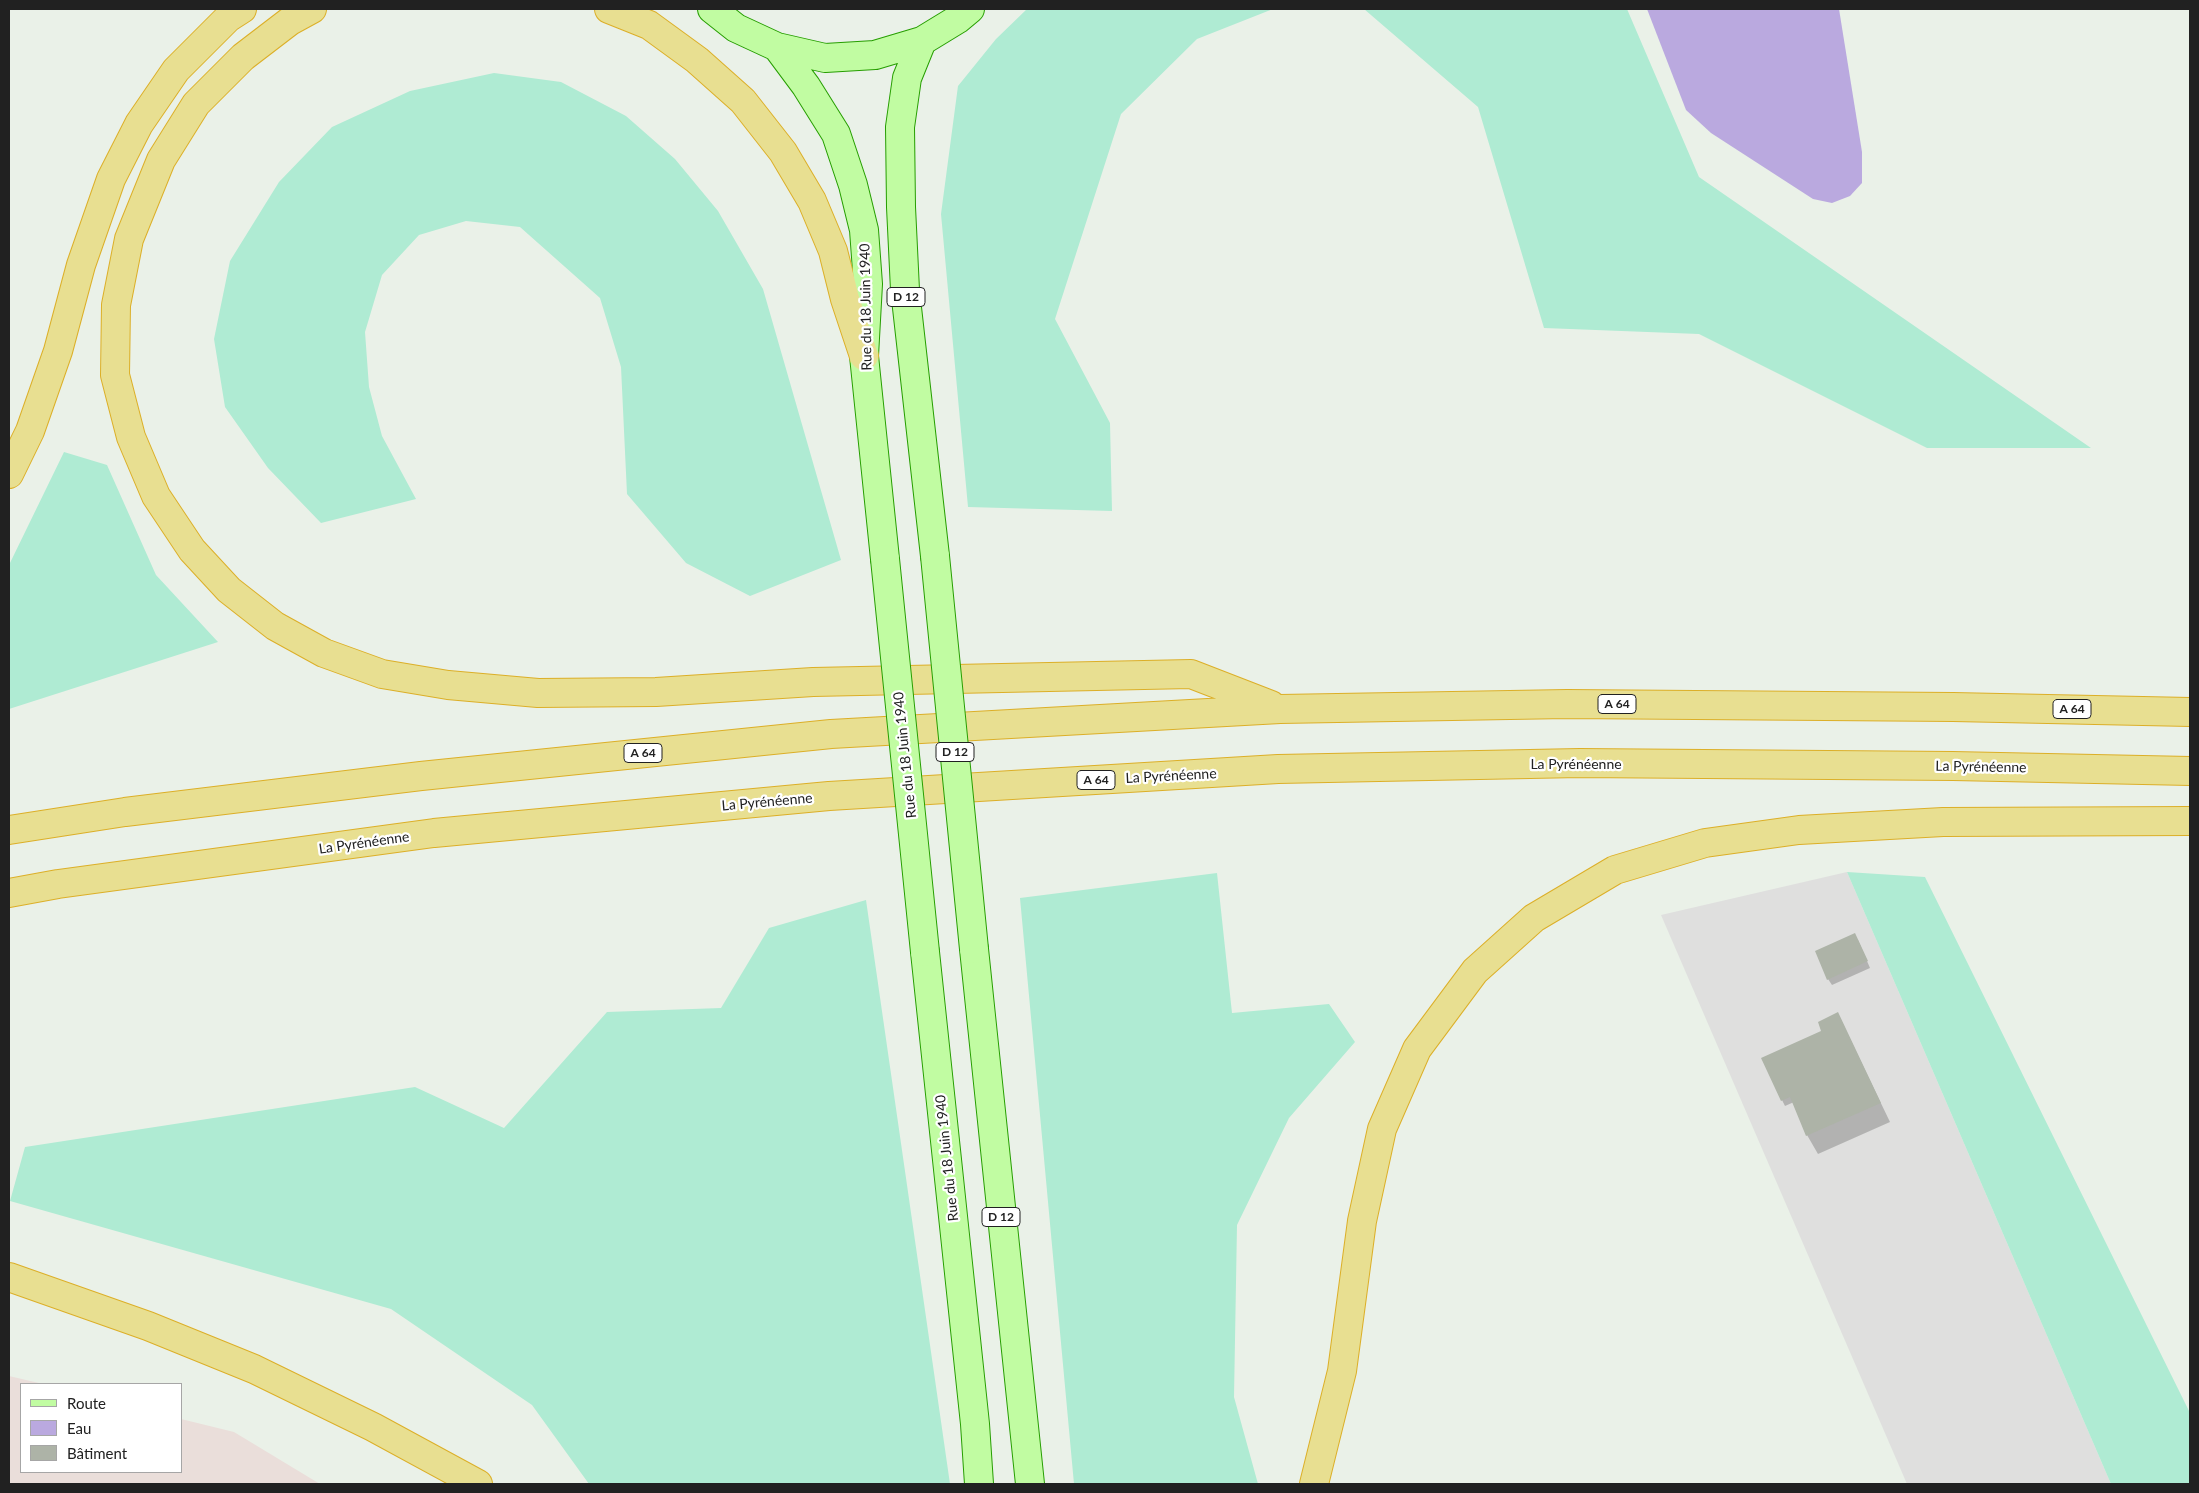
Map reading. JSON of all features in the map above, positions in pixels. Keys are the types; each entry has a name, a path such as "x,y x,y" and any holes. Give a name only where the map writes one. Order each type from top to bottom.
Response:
{"highway":[{"path":"9,474 30,430 54,360 81,265 111,179 139,124 176,70 228,18 242,9"},
{"path":"312,9 290,21 243,56 196,104 161,160 129,239 116,305 114,375 131,437 156,496 192,550 229,590 275,626 324,653 382,674 448,685 538,693 656,692 813,682 1191,674 1280,709"},
{"path":"609,9 648,25 697,60 743,101 783,152 812,201 833,251 845,299 864,356"},
{"name":"A 64","path":"9,830 125,812 411,777 831,734 1280,709 1576,704 1953,707 2190,712"},
{"name":"La Pyrénéenne","path":"9,893 58,884 434,833 829,796 1278,769 1580,763 1953,766 2190,771"},
{"path":"1314,1484 1342,1371 1362,1221 1382,1129 1417,1049 1475,971 1534,918 1615,870 1704,843 1799,830 1943,822 2190,822"},
{"path":"9,1277 148,1326 254,1369 373,1427 478,1484"}],"main road":[{"path":"712,9 736,28 777,48 825,58 875,55 922,40 958,19 970,9"},
{"name":"D 12","path":"922,40 907,78 900,127 905,290 935,556 1030,1484"},
{"name":"Rue du 18 Juin 1940","path":"777,48 806,86 836,134 854,185 864,230 868,284 864,356 975,1424 979,1484"}],"shaded area":[{"path":"1847,872 2111,1484 1907,1484 1661,915"},
{"path":"9,1376 39,1383 20,1383 20,1473 182,1473 182,1419 234,1432 320,1484 9,1484"}],"green space":[{"path":"1027,9 1273,9 1197,39 1121,114 1055,319 1110,423 1112,511 968,507 941,214 958,86 996,39"},
{"path":"1364,9 1627,9 1699,177 2091,448 1927,448 1699,334 1544,328 1478,107"},
{"path":"494,73 561,82 626,116 675,159 718,211 763,289 841,560 750,596 686,563 627,494 621,367 600,298 520,227 466,221 419,235 382,275 365,332 369,387 382,436 416,499 321,523 268,468 225,407 214,339 230,261 279,182 332,127 410,91"},
{"path":"64,452 107,465 156,575 218,642 9,709 9,565"},
{"path":"1847,872 1925,877 2190,1413 2190,1484 2111,1484"},
{"path":"1217,873 1232,1013 1329,1004 1355,1042 1289,1118 1237,1225 1234,1397 1258,1484 1074,1484 1020,898"},
{"path":"866,900 950,1484 589,1484 532,1405 391,1309 10,1201 25,1147 415,1087 504,1128 607,1012 721,1008 769,928"}],"water":[{"path":"1647,9 1839,9 1862,152 1862,183 1850,196 1832,203 1813,199 1711,133 1686,110"}],"building":[{"path":"1855,933 1868,961 1827,980 1815,951"},
{"path":"1838,1012 1881,1103 1806,1136 1790,1097 1781,1101 1761,1058 1821,1031 1818,1022"}]}
